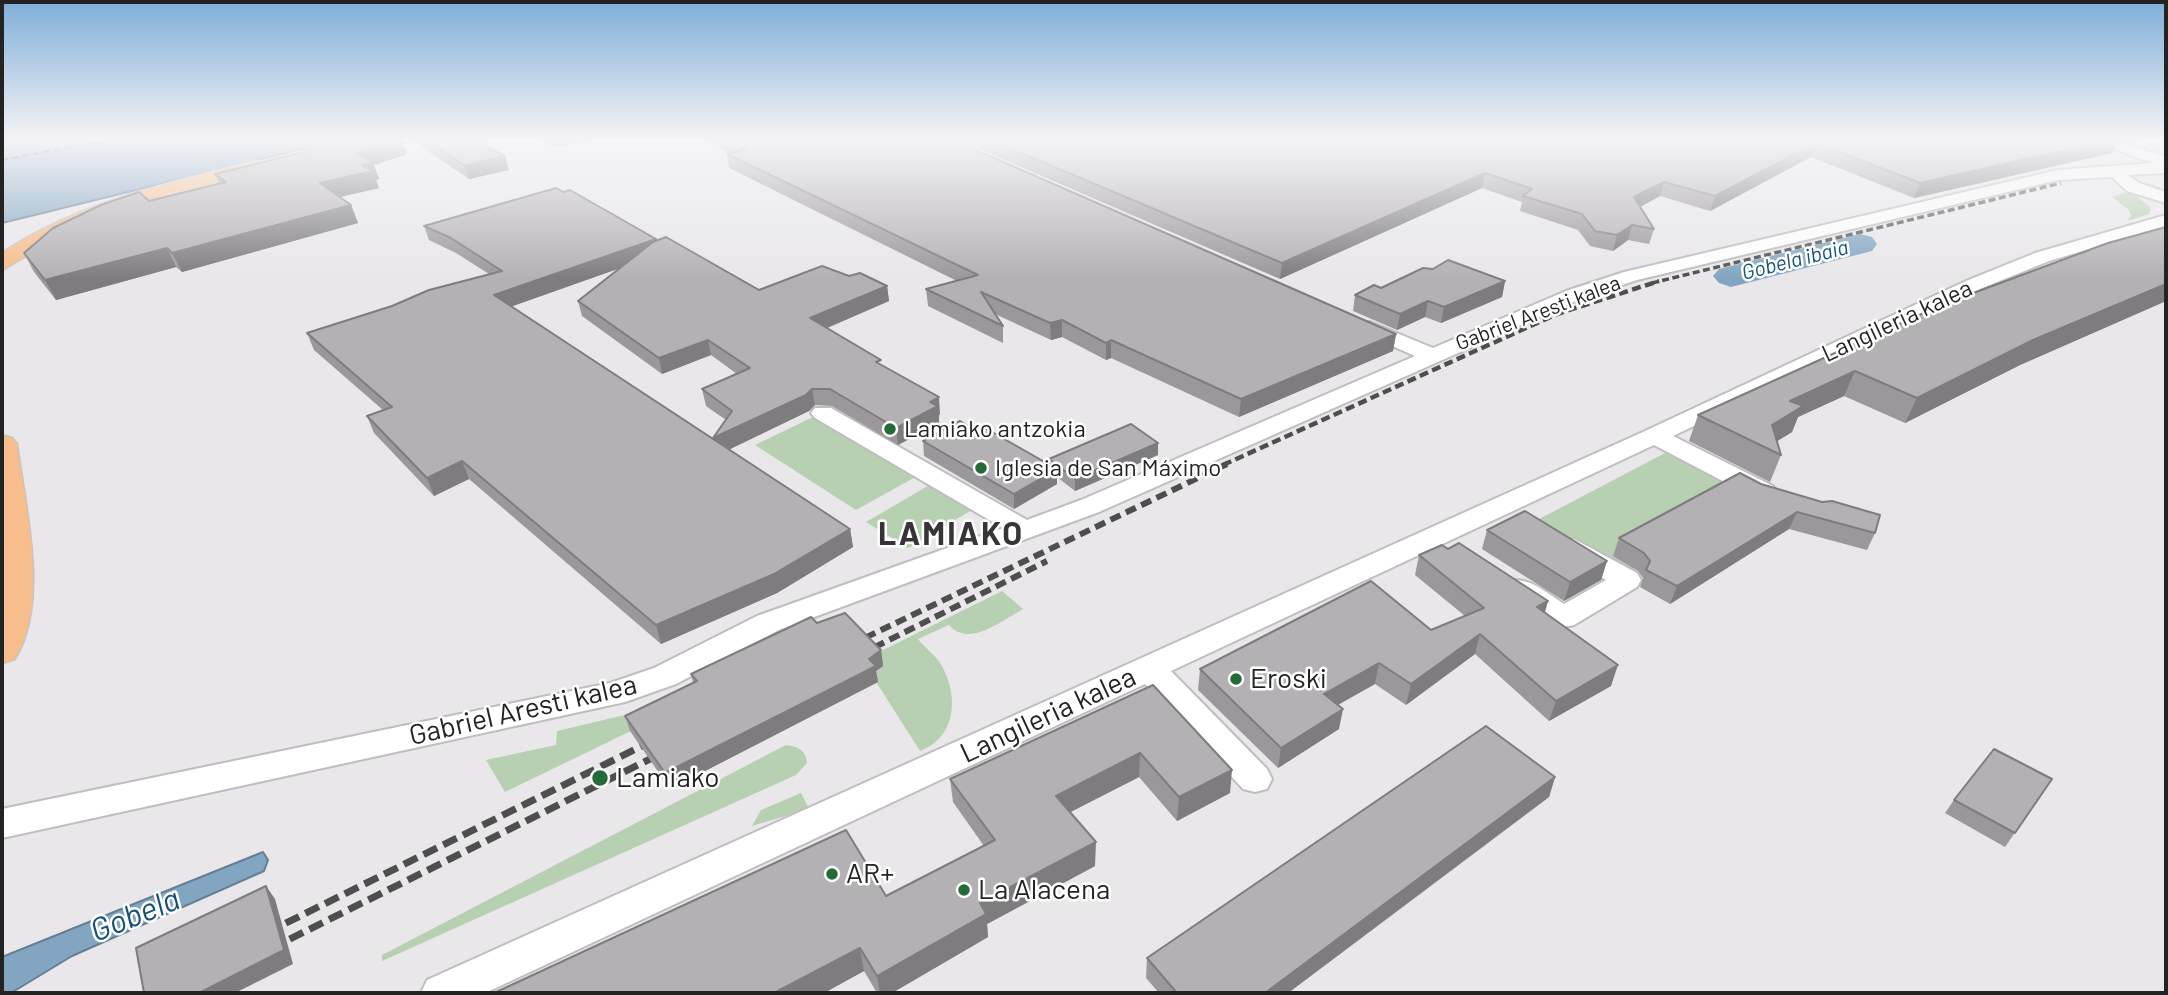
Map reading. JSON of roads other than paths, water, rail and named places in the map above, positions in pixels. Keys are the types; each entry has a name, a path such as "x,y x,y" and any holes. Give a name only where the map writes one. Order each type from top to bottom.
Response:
{"main road":[{"path":"2,263 40,237 69,222 186,185"},
{"path":"2,444 17,595 10,630 2,650"}],"street":[{"name":"Gabriel Aresti kalea","path":"2,824 614,694 665,676 768,623 1090,506 1573,295 1631,276 2011,185"},
{"path":"2139,185 2147,193 2166,198"},
{"name":"Langileria kalea","path":"442,993 1149,668 1449,542 1504,505 1973,285 2042,257 2157,223 2159,212 2147,193"},
{"path":"1347,318 1431,355"},
{"path":"823,413 1023,529"},
{"path":"1654,436 1764,492 1790,501"},
{"path":"897,458 925,443"},
{"path":"1495,573 1563,618 1626,580 1504,505"},
{"path":"1149,668 1255,779"}],"water":[{"path":"2,185 155,185 2,223"},
{"name":"Gobela","path":"263,852 268,860 264,871 72,956 11,993 2,993 2,957"}],"waterway":[{"name":"Gobela ibaia","path":"1731,276 1860,244"}],"railway":[{"path":"1655,282 2051,185"},
{"path":"1223,465 1557,314 1655,282"},
{"path":"850,645 1227,464"},
{"path":"859,655 1047,561"},
{"path":"266,933 658,738"},
{"path":"270,949 668,750"}],"place":[{"name":"Lamiako antzokia","path":"890,429"},
{"name":"Iglesia de San Máximo","path":"981,468"},
{"name":"Eroski","path":"1236,679"},
{"name":"Lamiako","path":"600,778"},
{"name":"AR+","path":"832,874"},
{"name":"La Alacena","path":"964,890"}],"district":[{"name":"LAMIAKO","path":"951,534"}]}
